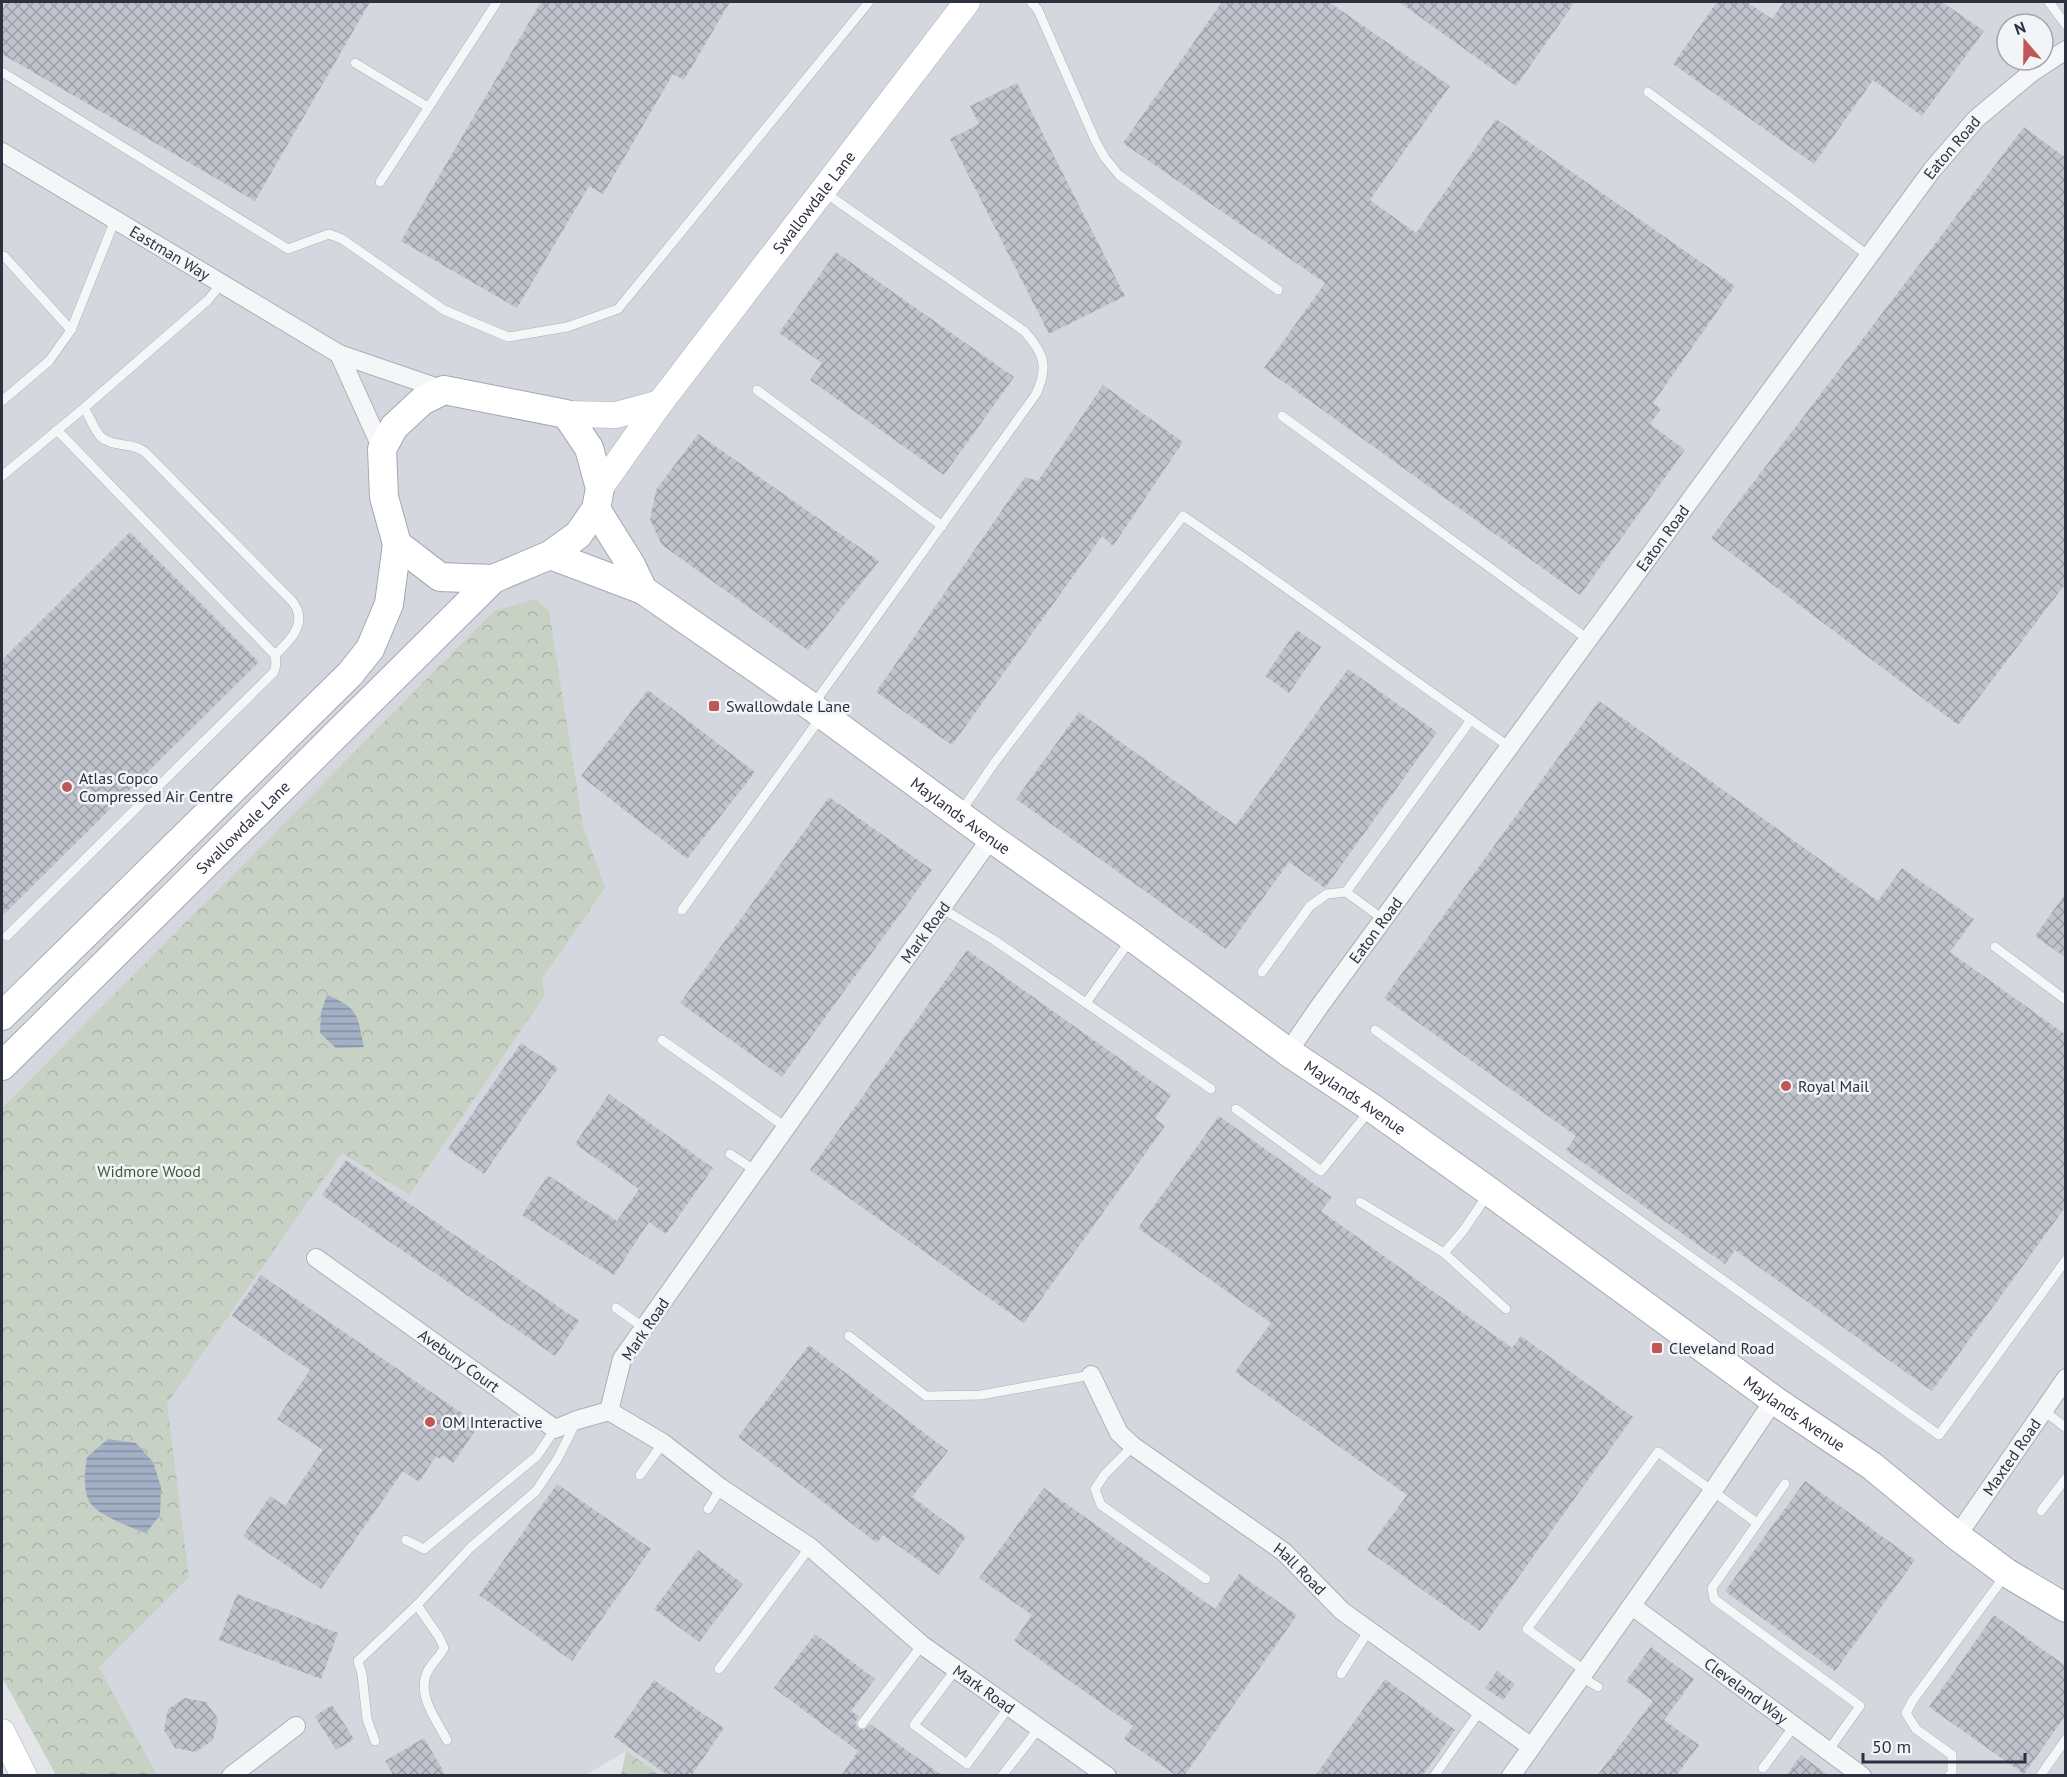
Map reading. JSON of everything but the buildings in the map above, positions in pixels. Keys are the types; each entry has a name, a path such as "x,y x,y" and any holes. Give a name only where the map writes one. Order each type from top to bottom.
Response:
{"main road":[{"path":"444,390 566,414 589,448 598,499 578,535 550,555 493,579 440,577 397,544 384,497 382,449 394,426 422,401 444,390"},
{"name":"Maylands Avenue","path":"598,499 643,590"},
{"name":"Swallowdale Lane","path":"2,1016 350,674 370,650 388,604 397,544"},
{"name":"Maylands Avenue","path":"550,555 643,590 817,711 1288,1052 1490,1192 1774,1400 1872,1466 1957,1536 2007,1573 2066,1608"},
{"name":"Swallowdale Lane","path":"7,1062 493,579"}],"street":[{"name":"Swallowdale Lane","path":"598,499 660,403 967,2"},
{"name":"Eaton Road","path":"1288,1052 1932,170 1976,119 2031,73 2066,50"},
{"name":"Eastman Way","path":"2,152 339,354 444,390"},
{"path":"339,354 382,449"},
{"path":"566,414 616,415 660,403"},
{"name":"Mark Road","path":"991,838 943,909 917,942 622,1359 609,1411 663,1443 721,1488 810,1547 922,1645 1107,1776"},
{"name":"Avebury Court","path":"316,1258 555,1429"},
{"name":"Hall Road","path":"1091,1375 1119,1433 1133,1446 1284,1552 1342,1611 1530,1746"},
{"name":"Maxted Road","path":"1957,1536 2066,1378"},
{"path":"1511,1776 1530,1746 1712,1492 1774,1400"},
{"path":"555,1429 609,1411"},
{"name":"Cleveland Way","path":"1632,1606 1862,1776"},
{"path":"231,1776 296,1726"},
{"path":"2,1732 24,1776"}],"lane":[{"path":"380,182 496,2"},
{"path":"2,72 288,249 329,234 342,239 444,310 508,337 567,327 618,309 869,2"},
{"path":"1031,2 1038,10 1096,142 1119,175 1278,290"},
{"path":"2049,2 2066,25"},
{"path":"355,63 428,107"},
{"path":"1648,92 1869,256"},
{"path":"682,910 942,526 1036,394 1044,376 1042,360 1036,344 1024,331 822,191"},
{"path":"2,401 49,361 71,330 115,220"},
{"path":"4,256 71,330"},
{"path":"2,476 208,300 221,284"},
{"path":"757,390 942,526"},
{"path":"84,408 102,438 110,442 140,447 146,452 296,607 299,613 299,623 295,633 275,655"},
{"path":"1282,416 1589,640"},
{"path":"8,936 274,672 276,664 275,655 57,430"},
{"path":"958,815 1028,718 1183,516 1260,567 1510,747"},
{"path":"1262,972 1310,906 1328,894 1346,891 1471,720"},
{"path":"1346,891 1384,920"},
{"path":"943,909 994,940 1211,1089"},
{"path":"1086,1003 1132,937"},
{"path":"1995,947 2066,1000"},
{"path":"1375,1030 1939,1435 2066,1260"},
{"path":"662,1040 787,1128"},
{"path":"1236,1109 1321,1171 1371,1108"},
{"path":"730,1154 756,1171"},
{"path":"1444,1253 1463,1231 1490,1192"},
{"path":"1360,1202 1444,1253 1506,1309"},
{"path":"616,1308 644,1328"},
{"path":"849,1336 926,1396 981,1395 1091,1375"},
{"path":"2043,1410 2066,1428"},
{"path":"375,1741 367,1719 362,1674 358,1661 417,1605 471,1547 536,1491 558,1458 577,1420"},
{"path":"406,1540 424,1550 537,1456 555,1429"},
{"path":"640,1475 663,1443"},
{"path":"1133,1446 1105,1474 1095,1489 1101,1504 1206,1579"},
{"path":"1598,1688 1527,1629 1658,1452 1757,1523"},
{"path":"2041,1511 2066,1478"},
{"path":"1785,1484 1712,1588 1714,1599 1860,1706 1828,1751"},
{"path":"708,1509 721,1488"},
{"path":"719,1669 810,1547"},
{"path":"1948,1776 1952,1772 1952,1755 1916,1728 1906,1713 1913,1700 1994,1594 2007,1573"},
{"path":"417,1605 444,1648 426,1674 423,1694 447,1740"},
{"path":"1341,1674 1369,1630"},
{"path":"862,1724 922,1645"},
{"path":"956,1669 914,1725 967,1764 1009,1707"},
{"path":"1434,1776 1480,1711"},
{"path":"1763,1768 1794,1726"},
{"path":"1002,1776 1039,1728"},
{"path":"2040,1776 2066,1739"}],"shaded area":[{"path":"2,2 2065,2 2065,1775 660,1776 626,1751 584,1776 85,1775 2,1609"}],"green space":[{"name":"Widmore Wood","path":"535,599 549,611 583,826 605,888 542,979 545,995 409,1195 342,1153 167,1404 189,1577 99,1667 157,1775 56,1775 2,1677 2,1108 494,611"},
{"path":"626,1751 660,1775 621,1775"}],"water":[{"path":"327,995 345,1004 355,1014 364,1047 336,1048 320,1033 321,1012"},
{"path":"108,1439 136,1443 153,1462 161,1487 160,1515 146,1533 101,1513 88,1499 85,1481 87,1457"}],"place":[{"name":"Swallowdale Lane","path":"714,706"},
{"name":"Atlas Copco Compressed Air Centre","path":"67,787"},
{"name":"Royal Mail","path":"1786,1086"},
{"name":"Cleveland Road","path":"1657,1348"},
{"name":"OM Interactive","path":"430,1422"}]}
